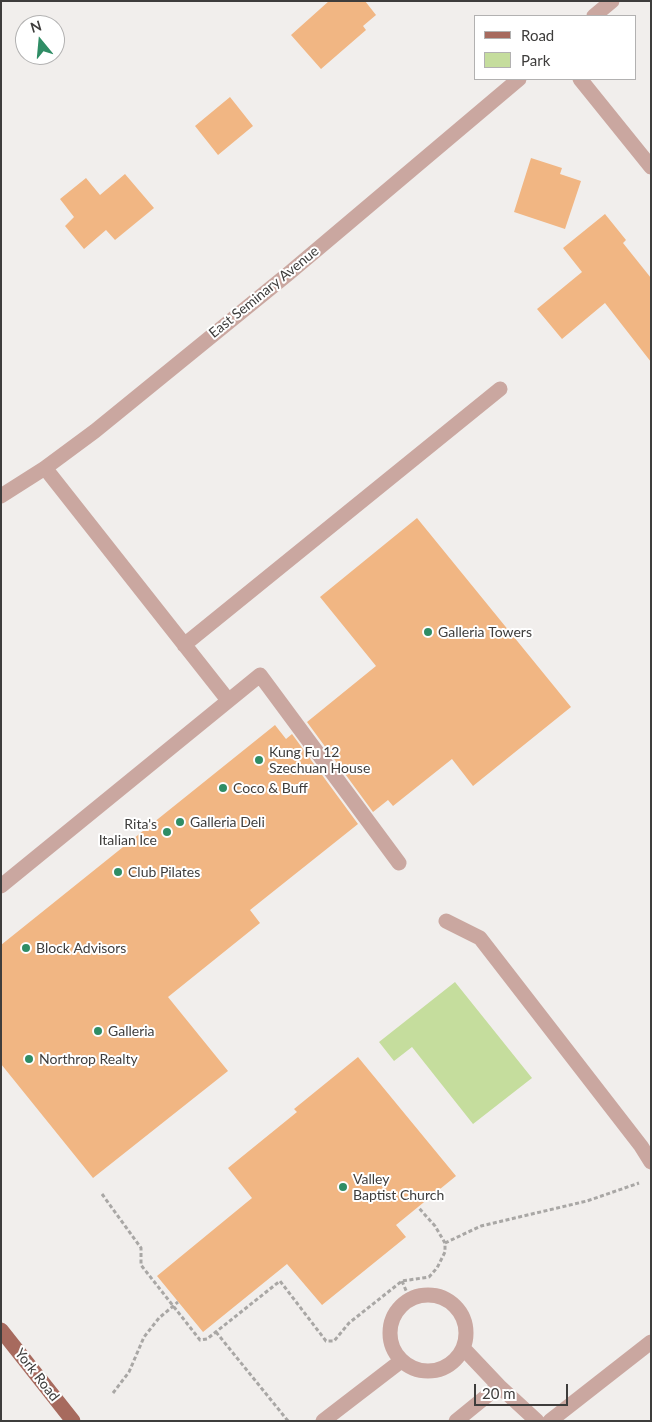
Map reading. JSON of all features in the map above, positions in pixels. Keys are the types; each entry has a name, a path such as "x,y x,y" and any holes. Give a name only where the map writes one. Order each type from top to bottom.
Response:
{"main road":[{"name":"York Road","path":"1,1330 73,1421"}],"street":[{"path":"595,15 612,1"},
{"name":"East Seminary Avenue","path":"1,496 45,468 95,430 288,274 518,80"},
{"path":"581,80 651,167"},
{"path":"184,645 500,389"},
{"path":"45,468 228,700"},
{"path":"1,886 260,675 399,863"},
{"path":"446,921 480,938 641,1146 651,1162"},
{"path":"421,1296 444,1298 454,1305 466,1325 463,1348 457,1358 447,1366 436,1371 423,1372 411,1368 401,1361 392,1346 390,1328 397,1312 410,1300 421,1296"},
{"path":"550,1421 651,1342"},
{"path":"463,1348 499,1386 537,1421"},
{"path":"323,1421 401,1361"},
{"path":"456,1421 499,1386"}],"path":[{"path":"445,1243 481,1226 587,1201 642,1182"},
{"path":"102,1194 141,1248 141,1265 200,1340 207,1339 280,1281 326,1341 334,1341 349,1323 402,1281 429,1278 437,1268 445,1252 445,1243 435,1226 418,1207"},
{"path":"402,1281 410,1300"},
{"path":"113,1393 129,1372 144,1337 159,1318 178,1302"},
{"path":"216,1332 288,1421"}],"green space":[{"path":"455,982 532,1078 473,1124 412,1047 394,1061 379,1042"}],"building":[{"path":"329,1 365,1 376,15 363,26 366,30 321,69 291,35"},
{"path":"230,97 253,126 218,155 195,126"},
{"path":"531,158 562,168 560,174 581,181 565,229 514,212"},
{"path":"125,174 154,208 115,240 106,230 84,249 65,226 74,217 60,199 86,178 100,195"},
{"path":"605,214 626,240 623,243 651,278 651,362 605,303 562,339 537,309 582,272 563,248"},
{"name":"Galleria Towers","path":"417,518 571,707 473,786 452,759 393,806 388,800 373,812 307,722 376,666 320,597"},
{"path":"275,725 286,739 292,734 358,824 250,910 260,923 168,997 228,1071 93,1178 1,1064 1,945"},
{"name":"Valley Baptist Church","path":"358,1057 456,1176 396,1225 406,1237 322,1305 287,1264 203,1332 157,1276 252,1198 228,1168 297,1112 294,1109"}],"place":[{"name":"Galleria Towers","path":"428,632"},
{"name":"Kung Fu 12 Szechuan House","path":"259,760"},
{"name":"Coco & Buff","path":"223,788"},
{"name":"Galleria Deli","path":"180,822"},
{"name":"Rita's Italian Ice","path":"167,832"},
{"name":"Club Pilates","path":"118,872"},
{"name":"Block Advisors","path":"26,948"},
{"name":"Galleria","path":"98,1031"},
{"name":"Northrop Realty","path":"29,1059"},
{"name":"Valley Baptist Church","path":"343,1187"}]}
